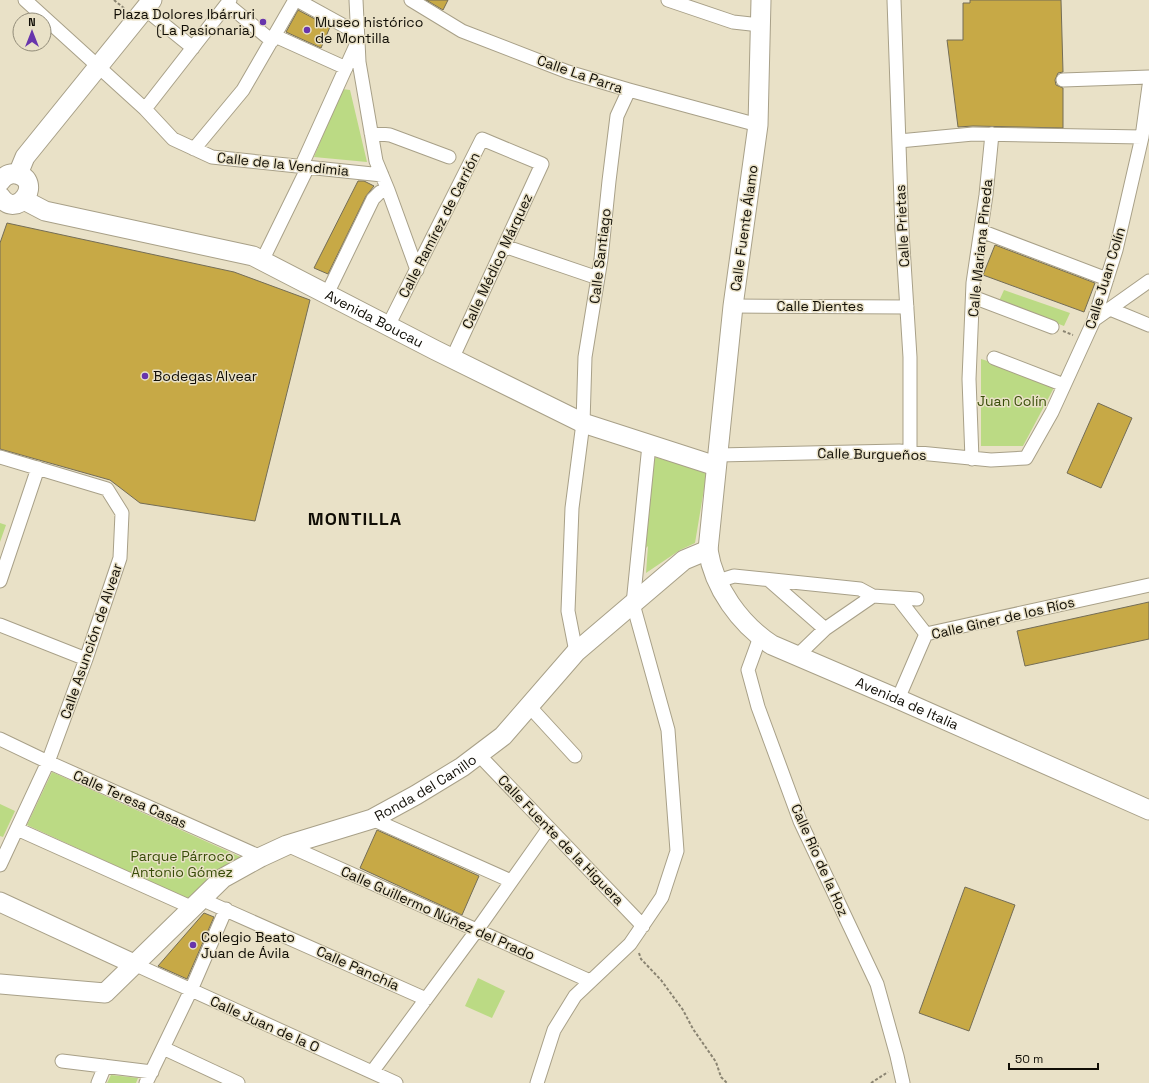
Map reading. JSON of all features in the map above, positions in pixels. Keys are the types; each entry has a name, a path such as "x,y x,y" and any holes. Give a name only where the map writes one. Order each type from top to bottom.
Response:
{"street":[{"name":"Calle de la Vendimia","path":"25,0 145,109 173,139 212,157 382,175"},
{"path":"194,149 243,90 296,0 358,37"},
{"path":"356,0 359,62 376,161 417,270"},
{"name":"Calle La Parra","path":"411,0 462,31 568,72 758,125"},
{"path":"668,0 733,22 760,25"},
{"name":"Calle Fuente Álamo","path":"717,461 733,306 758,125 761,0"},
{"name":"Calle Prietas","path":"894,0 902,231 910,357 910,452"},
{"path":"145,109 228,2 273,38 346,68"},
{"path":"18,174 25,157 148,5 193,48"},
{"path":"262,260 304,167 358,37"},
{"path":"1063,80 1149,77"},
{"name":"Calle Juan Colín","path":"1026,458 1052,412 1094,320 1116,250 1142,138 1149,86"},
{"name":"Calle Santiago","path":"576,652 568,611 572,508 583,423 585,357 598,278 617,116 629,90"},
{"path":"371,133 390,135 450,157"},
{"path":"899,141 973,134 1142,138"},
{"name":"Calle Mariana Pineda","path":"972,458 969,379 973,283 986,195 992,134"},
{"name":"Calle Ramírez de Carrión","path":"388,326 482,139 542,164"},
{"name":"Calle Médico Márquez","path":"452,359 542,164"},
{"path":"0,182 5,176 11,174 18,174 27,182 29,188 28,194 9,203"},
{"path":"327,294 373,199 380,192 388,190"},
{"name":"Avenida Boucau","path":"9,203 253,256 452,359 583,423 649,445 717,461"},
{"path":"981,231 1106,279"},
{"path":"504,246 598,278"},
{"path":"1094,320 1149,281"},
{"path":"973,297 1052,327"},
{"name":"Calle Dientes","path":"733,306 906,307"},
{"path":"1110,309 1149,325"},
{"path":"994,358 1064,385"},
{"path":"537,1083 554,1030 575,996 630,944 643,926 662,897 677,851 668,730 633,604 649,445"},
{"name":"Calle Burgueños","path":"717,461 891,451 991,460 1026,458"},
{"name":"Calle Asunción de Alvear","path":"0,457 107,489 122,513 120,558 86,659 48,762 0,865"},
{"name":"Avenida de Italia","path":"717,461 708,550 710,561 718,581 731,605 747,626 760,637 797,656 1149,810"},
{"path":"0,581 38,468"},
{"name":"Ronda del Canillo","path":"0,984 105,993 223,878 261,857 287,845 372,819 456,771 479,755 503,736 576,652 684,560 708,550"},
{"path":"718,581 734,576 860,589 873,596 917,598"},
{"path":"770,580 825,629"},
{"name":"Calle Giner de los Ríos","path":"898,699 926,634 1149,585"},
{"path":"797,656 825,629 873,596"},
{"path":"898,598 926,634"},
{"path":"0,625 86,659"},
{"name":"Calle Río de la Hoz","path":"760,637 748,670 758,708 800,821 876,984 903,1083"},
{"path":"529,706 575,756"},
{"name":"Calle Teresa Casas","path":"0,739 261,857"},
{"name":"Calle Fuente de la Higuera","path":"479,755 643,926"},
{"path":"372,819 511,881"},
{"path":"372,1072 477,930 549,828"},
{"name":"Calle Panchía","path":"17,829 197,904 226,909 426,999"},
{"name":"Calle Guillermo Núñez del Prado","path":"287,845 590,981"},
{"path":"0,902 134,964"},
{"path":"62,1061 105,1066 149,1077 191,990 226,909"},
{"name":"Calle Juan de la O","path":"134,964 396,1083"},
{"path":"163,1048 238,1083"},
{"path":"98,1083 105,1066"}],"path":[{"path":"1052,327 1085,340"},
{"path":"634,938 640,959 661,980 683,1010 693,1029 716,1062 721,1077 727,1083"},
{"path":"871,1083 899,1066"}],"green space":[{"path":"342,89 350,90 367,162 314,157"},
{"path":"1004,290 1070,313 1064,326 999,301"},
{"name":"Juan Colín","path":"981,359 1057,382 1023,446 981,446"},
{"path":"654,457 707,471 695,543 680,550 646,573 649,480 652,484"},
{"path":"0,523 6,525 0,542"},
{"name":"Parque Párroco Antonio Gómez","path":"52,772 245,859 190,900 27,825"},
{"path":"0,804 15,811 3,837 0,836"},
{"path":"478,978 505,991 492,1018 465,1006"},
{"path":"111,1075 138,1078 136,1083 107,1083"}],"building":[{"path":"426,0 448,0 443,10"},
{"path":"970,0 1061,0 1063,72 1058,73 1055,80 1056,85 1063,88 1063,128 958,127 947,40 963,40 963,3 970,3"},
{"name":"Museo histórico de Montilla","path":"298,10 330,27 321,48 286,32"},
{"path":"358,181 364,181 374,186 366,196 328,274 314,268"},
{"name":"Bodegas Alvear","path":"7,223 234,272 310,300 255,521 140,503 110,480 0,449 0,243"},
{"path":"995,245 1095,283 1084,312 983,275"},
{"path":"1098,403 1132,418 1101,488 1067,473"},
{"path":"1149,602 1149,639 1025,666 1017,631"},
{"path":"377,830 479,876 462,915 360,868"},
{"path":"965,887 1015,905 969,1031 919,1013"},
{"name":"Colegio Beato Juan de Ávila","path":"204,913 214,917 187,979 158,966"}],"place":[{"name":"Plaza Dolores Ibárruri (La Pasionaria)","path":"263,22"},
{"name":"Museo histórico de Montilla","path":"307,30"},
{"name":"Bodegas Alvear","path":"145,376"},
{"name":"Colegio Beato Juan de Ávila","path":"193,945"}],"district":[{"name":"MONTILLA","path":"355,518"}]}
